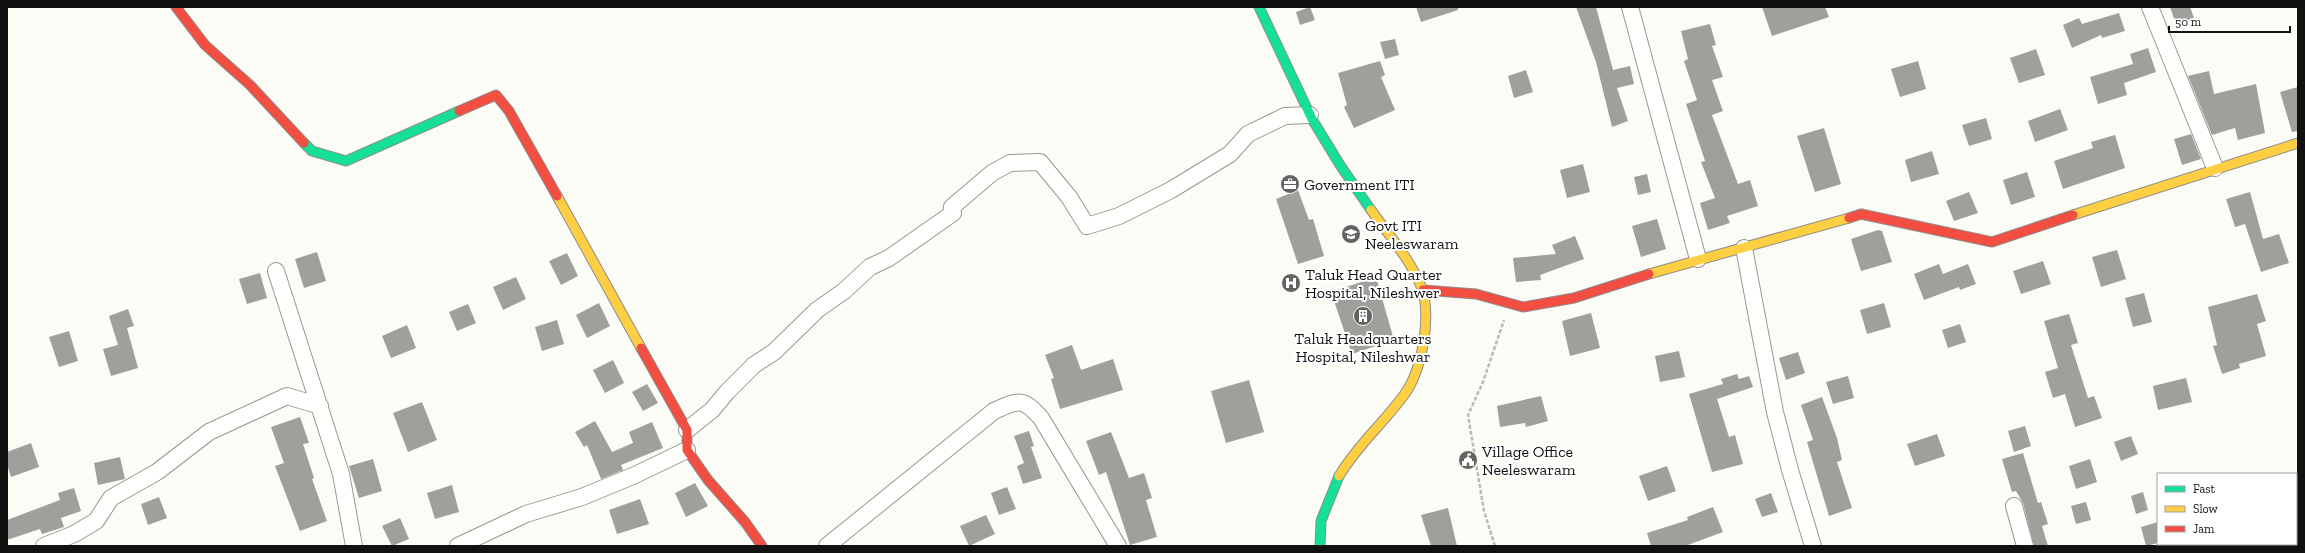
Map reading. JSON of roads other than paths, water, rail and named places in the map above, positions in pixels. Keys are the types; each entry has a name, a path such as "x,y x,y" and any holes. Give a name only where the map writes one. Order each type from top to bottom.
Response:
{"street":[{"path":"176,7 205,45 250,85 312,151 346,161 496,95 509,111 688,430 687,450 708,480 745,522 762,546"},
{"path":"1259,7 1310,115 1322,136 1385,229 1422,290 1425,320 1421,358 1410,386 1392,411 1361,443 1337,481 1319,530 1320,546"},
{"path":"1630,7 1698,259"},
{"path":"2150,7 2215,168"},
{"path":"688,430 712,410 727,392 754,365 774,352 817,310 844,291 870,267 889,258 953,214 952,207 992,173 1010,163 1040,162 1069,197 1087,226 1119,216 1171,190 1230,154 1248,134 1285,116 1310,115"},
{"path":"1422,290 1476,294 1523,308 1574,298 1698,259 1744,248 1861,214 1992,242 2215,168 2298,143"},
{"path":"1744,248 1775,412 1790,470 1814,546"},
{"path":"276,271 341,474 354,546"},
{"path":"44,546 74,534 96,521 111,498 157,472 209,432 287,396 320,406"},
{"path":"827,546 994,411 1015,402 1029,405 1041,418 1118,546"},
{"path":"458,546 526,514 582,496 634,475 687,450"},
{"path":"2014,506 2025,546"}],"place":[{"name":"Government ITI","path":"1290,184"},
{"name":"Govt ITI Neeleswaram","path":"1351,234"},
{"name":"Taluk Head Quarter Hospital, Nileshwer","path":"1291,283"},
{"name":"Taluk Headquarters Hospital, Nileshwar","path":"1363,316"},
{"name":"Village Office Neeleswaram","path":"1468,460"}]}
